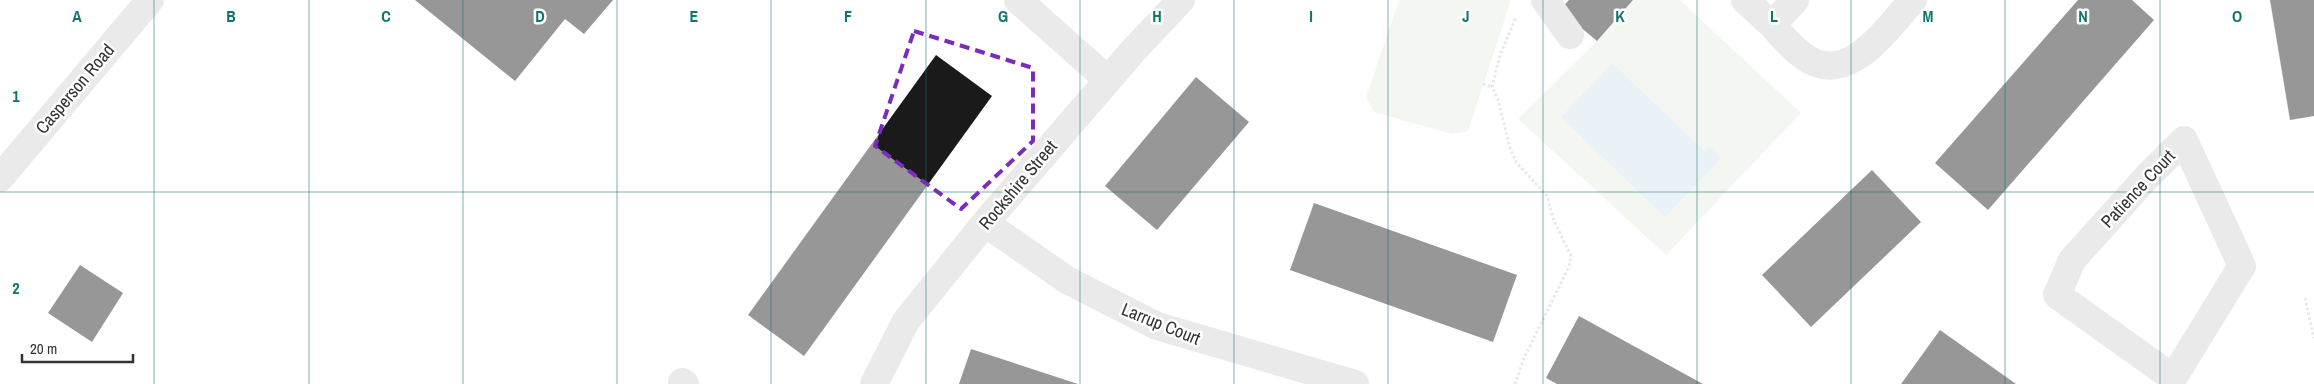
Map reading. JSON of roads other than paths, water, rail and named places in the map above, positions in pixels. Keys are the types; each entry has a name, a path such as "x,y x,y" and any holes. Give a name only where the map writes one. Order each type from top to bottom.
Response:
{"street":[{"name":"Casperson Road","path":"0,178 150,0"},
{"path":"1018,0 1108,80"},
{"name":"Rockshire Street","path":"874,384 906,321 985,223 1108,80 1168,12 1181,0"},
{"path":"1545,0 1570,34"},
{"path":"1745,0 1802,56 1820,64 1832,66 1841,65 1858,58 1913,0"},
{"path":"1772,25 1795,0"},
{"name":"Patience Court","path":"2184,140 2242,266 2170,381 2056,295 2072,260 2184,140"},
{"name":"Larrup Court","path":"985,223 1067,280 1157,326 1355,384"}],"water":[{"path":"1612,63 1705,152 1710,147 1721,158 1665,217 1561,117"}]}
